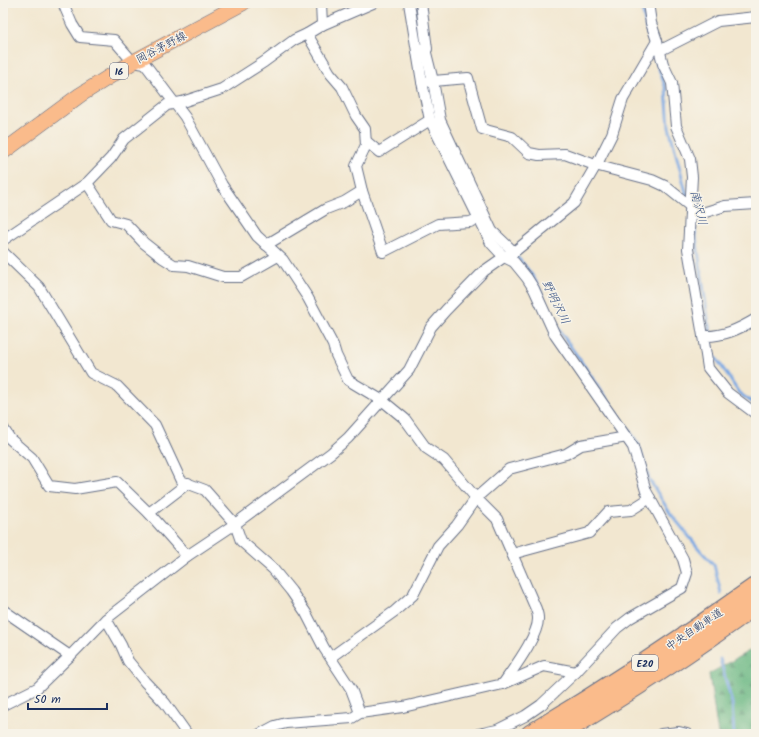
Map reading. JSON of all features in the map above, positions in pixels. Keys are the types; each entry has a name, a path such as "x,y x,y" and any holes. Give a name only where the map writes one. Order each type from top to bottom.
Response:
{"highway":[{"name":"中央自動車道","path":"530,734 658,654 756,586"},
{"name":"中央自動車道","path":"560,734 648,680 756,605"}],"main road":[{"name":"岡谷茅野線","path":"3,152 80,95 133,62 244,3"}],"street":[{"path":"63,3 72,24 80,37 114,40 133,62 144,64 186,117 222,185 257,236 283,260 322,323 348,380 382,401 405,419 426,448 444,460 476,498 497,519 539,619 526,650 503,684"},
{"path":"321,3 322,25"},
{"path":"3,240 87,183 111,158 124,140 167,105 175,104 222,89 264,62 294,40 322,25 372,3"},
{"path":"409,3 420,49 433,81 440,120 492,231 514,252"},
{"path":"420,49 427,49 421,3"},
{"path":"648,3 650,23 657,41 663,64 672,83 676,126 690,159 692,177 688,249 708,368 728,393 756,414"},
{"path":"659,51 718,21 756,17"},
{"path":"307,34 330,73 342,87 356,116 365,130 366,145 356,166 362,191 383,252 438,224 470,222 478,219"},
{"path":"3,705 36,688 106,619 187,556 235,524 331,453 348,438 409,370 431,327 466,288 484,271 504,256 514,252 574,203 612,134 623,99 657,41"},
{"path":"420,49 422,82 430,120 478,219 491,243 504,256 514,262 527,278 534,289 555,335 633,447 646,491 683,559 687,573 682,588 630,618 617,628 576,672 542,705 525,716 497,730 478,734"},
{"path":"422,82 468,78 482,129 512,137 529,152 539,155 565,154 595,165 652,180 665,186 696,215 725,206 756,204"},
{"path":"366,141 379,152 430,120"},
{"path":"87,183 111,220 126,224 144,243 174,265 188,266 223,277 241,277 278,256"},
{"path":"266,245 362,191"},
{"path":"3,252 39,287 91,373 117,386 155,425 181,481 205,490 235,524 241,541 273,569 291,590 306,613 324,648 352,688 360,713"},
{"path":"703,336 711,337 734,332 756,319"},
{"path":"3,428 10,439 32,458 49,486 74,489 117,482 149,512 187,556"},
{"path":"331,657 395,611 413,595 438,546 457,525 476,498 509,469 566,454 581,445 627,437"},
{"path":"149,512 188,483"},
{"path":"512,554 589,533 608,512 631,510 650,498"},
{"path":"3,610 70,656"},
{"path":"106,619 121,645 128,661 165,703 187,734"},
{"path":"260,734 275,726 286,723 352,718 360,713 404,707 503,684 544,666 576,672"},
{"path":"661,734 679,732 687,734"}],"green space":[{"path":"756,647 756,734 718,734 709,674"}],"waterway":[{"name":"南沢川","path":"641,3 651,45"},
{"name":"南沢川","path":"653,52 666,89 669,127 687,196"},
{"name":"南沢川","path":"694,223 713,353 739,393 756,405"},
{"name":"野明沢川","path":"514,254 532,276 545,302"},
{"name":"野明沢川","path":"555,324 638,443 649,479 670,513 714,565 721,593"},
{"name":"野明沢川","path":"720,659 732,703 734,734"}]}
